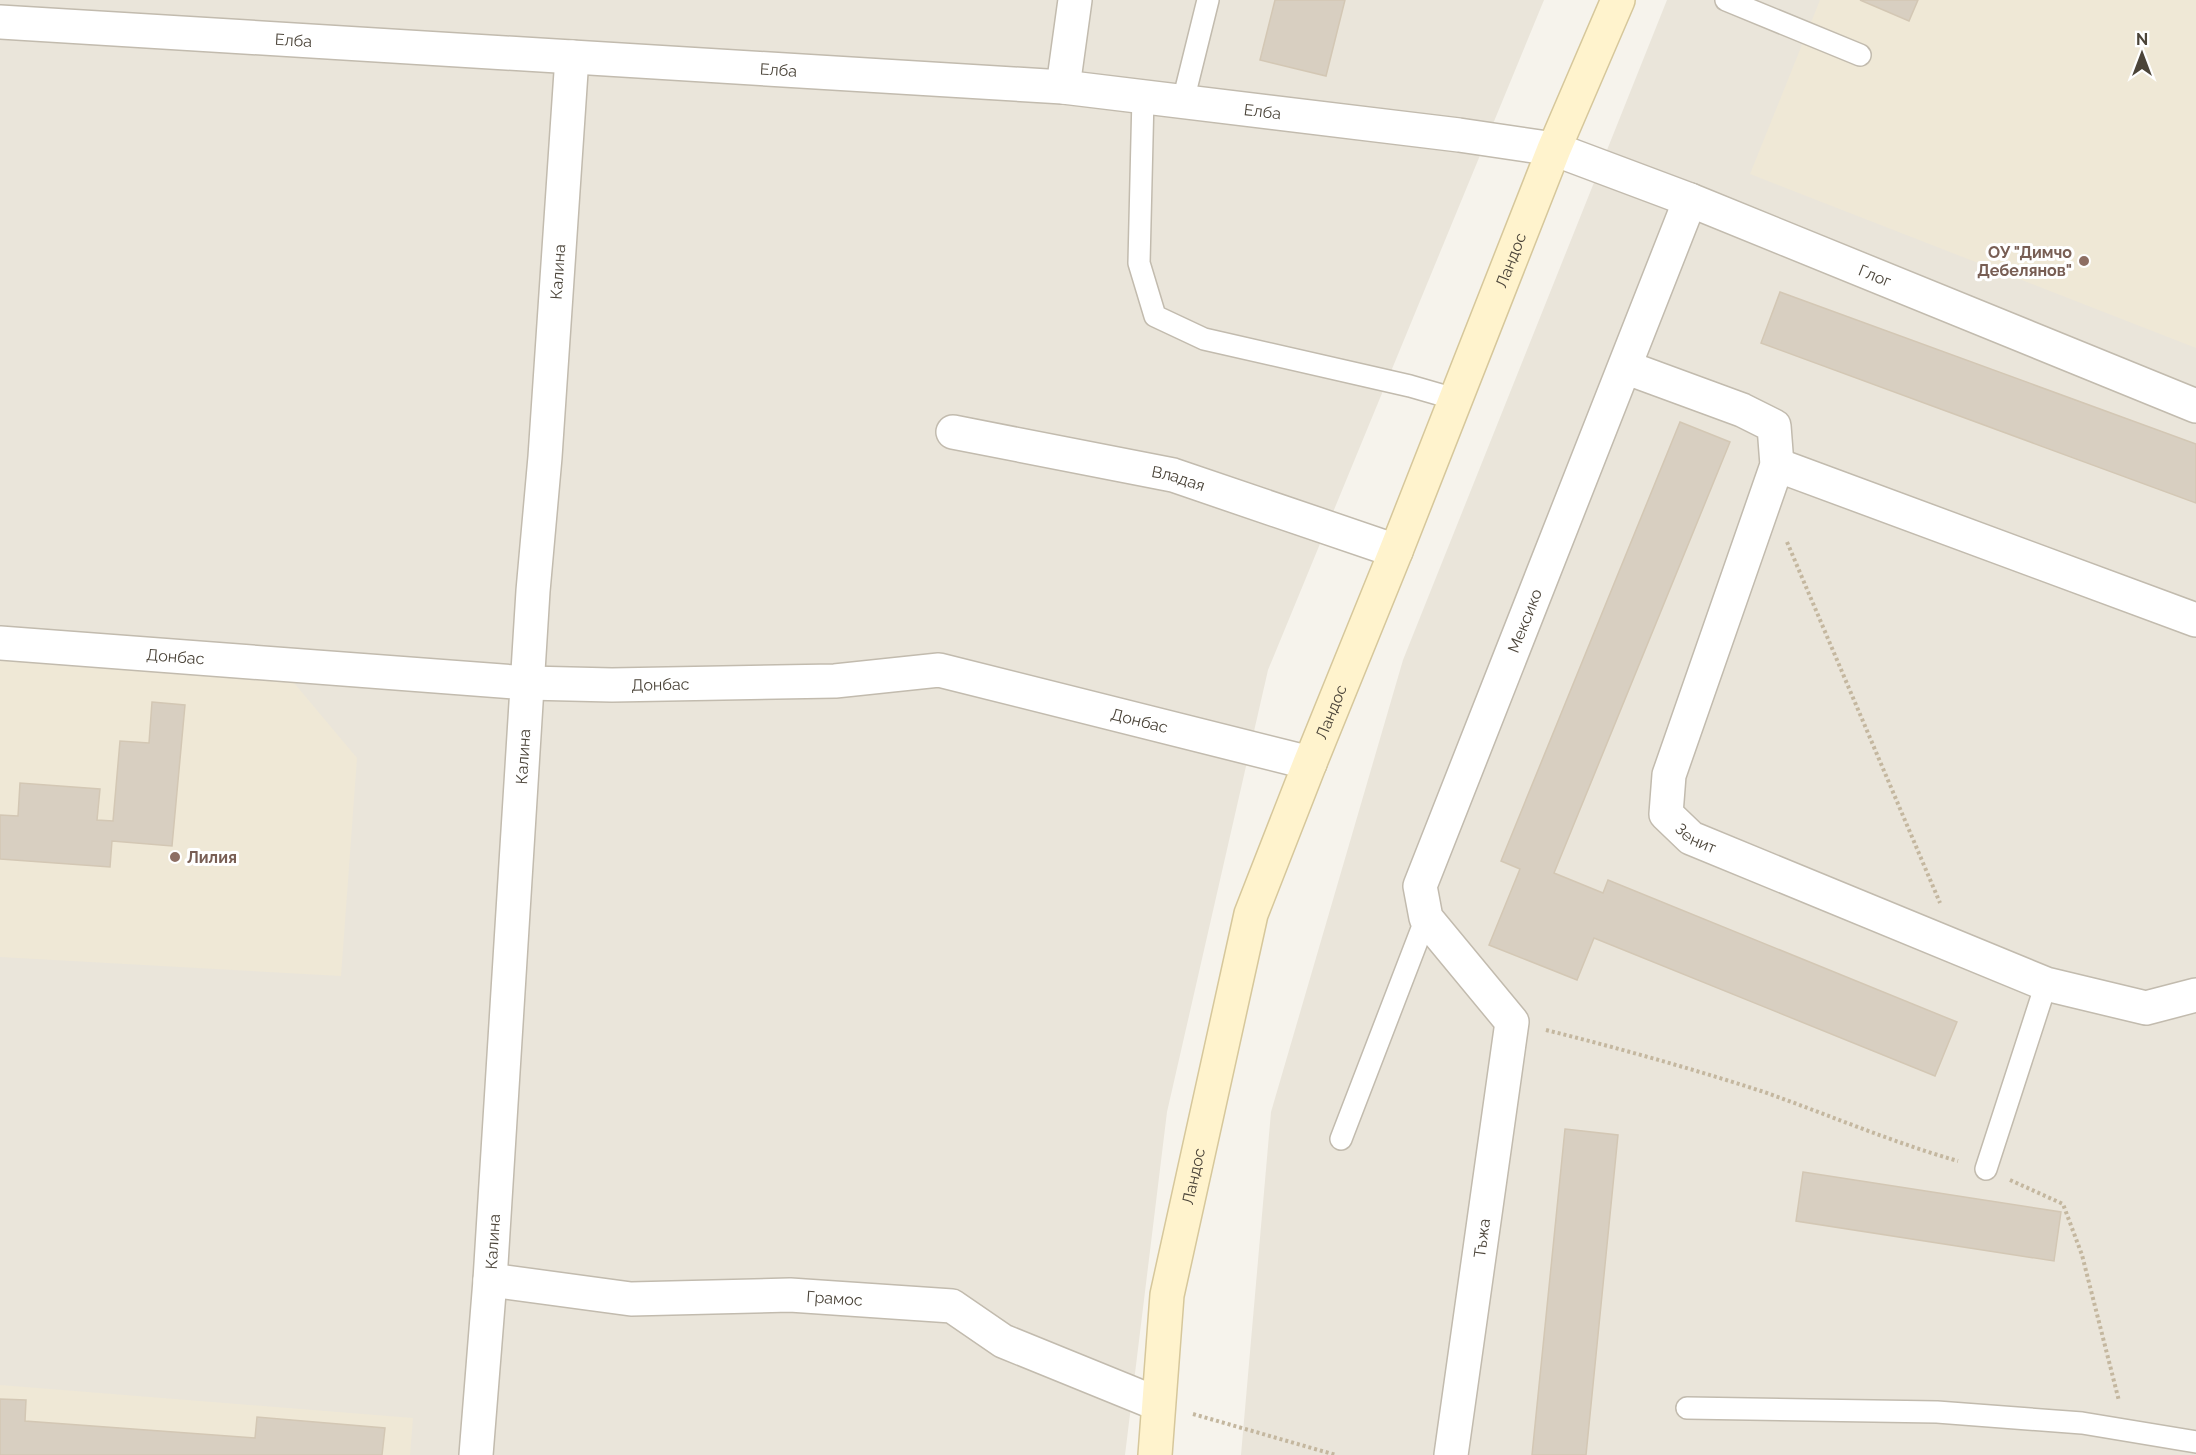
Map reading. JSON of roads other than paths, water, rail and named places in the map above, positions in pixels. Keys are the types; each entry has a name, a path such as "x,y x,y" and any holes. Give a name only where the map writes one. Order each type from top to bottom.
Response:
{"street":[{"path":"1064,87 1075,0"},
{"name":"Ландос","path":"1155,1455 1167,1295 1251,914 1554,149 1618,0"},
{"name":"Елба","path":"0,22 1064,87 1459,135 1554,149"},
{"name":"Калина","path":"476,1455 490,1280 528,683 572,57"},
{"name":"Глог","path":"1554,149 1690,200 2196,406"},
{"name":"Мексико","path":"1512,1022 1426,918 1420,886 1690,200"},
{"name":"Зенит","path":"1625,367 1742,410 1774,426 1777,465 1669,775 1666,814 1691,838 2046,984 2146,1008 2196,995"},
{"name":"Владая","path":"953,432 1173,475 1396,550"},
{"path":"1777,465 2196,620"},
{"name":"Донбас","path":"0,643 528,683 612,686 835,681 939,670 1310,763"},
{"name":"Тъжа","path":"1451,1455 1512,1022"},
{"name":"Грамос","path":"490,1280 631,1299 790,1295 952,1306 1003,1341 1158,1404"}],"lane":[{"path":"1183,102 1208,0"},
{"path":"1726,0 1860,55"},
{"path":"1143,97 1139,263 1155,316 1204,339 1410,386 1455,399"},
{"path":"1341,1139 1426,918"},
{"path":"1986,1169 2046,984"},
{"path":"1687,1408 1936,1412 2082,1423 2196,1442"}],"place":[{"name":"ОУ \"Димчо Дебелянов\"","path":"2084,261"},
{"name":"Лилия","path":"175,857"}]}
